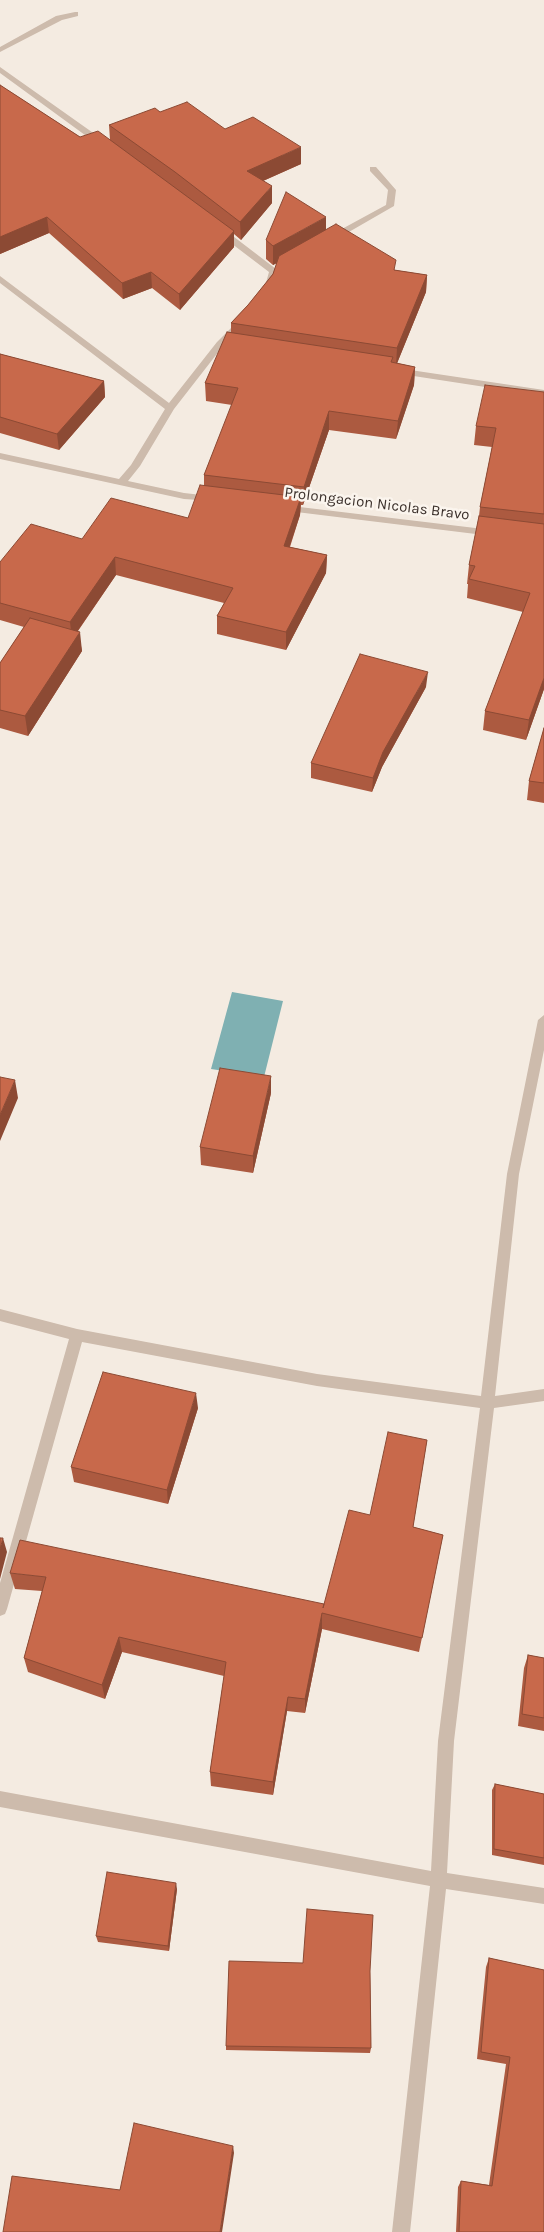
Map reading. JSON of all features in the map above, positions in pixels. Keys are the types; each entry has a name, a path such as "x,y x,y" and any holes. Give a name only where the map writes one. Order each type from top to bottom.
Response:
{"street":[{"path":"0,50 59,18 75,14"},
{"path":"0,69 109,148"},
{"path":"323,243 390,206 392,190 373,169"},
{"path":"211,223 273,271"},
{"path":"273,271 282,267"},
{"path":"264,294 270,288 273,271"},
{"path":"0,279 170,408"},
{"path":"122,483 135,466 170,408 220,344 244,320"},
{"path":"220,344 229,346"},
{"path":"387,370 544,393"},
{"path":"1,459 184,496 222,500"},
{"name":"Prolongacion Nicolas Bravo","path":"269,506 505,535"},
{"path":"401,2232 439,1880 446,1741 469,1565 513,1174 544,1020"},
{"path":"0,1315 77,1335 317,1380 487,1403 544,1396"},
{"path":"0,1609 77,1335"},
{"path":"0,1799 439,1880 544,1896"}],"water":[{"path":"232,992 283,1001 264,1077 211,1069"}],"building":[{"path":"0,85 80,137 98,131 234,231 179,294 151,272 122,283 47,217 0,237"},
{"path":"187,102 225,129 253,117 301,147 247,171 272,186 240,222 175,172 109,125 155,108 160,112"},
{"path":"286,192 326,217 273,246 266,240"},
{"path":"336,224 396,260 394,270 427,275 397,348 231,323 273,274 279,256"},
{"path":"227,332 393,357 391,362 415,367 398,421 329,411 304,487 204,475 238,388 205,383"},
{"path":"0,354 104,381 57,434 0,417"},
{"path":"485,385 544,392 544,514 480,507 496,428 476,426"},
{"path":"200,485 301,497 284,546 327,555 286,632 217,616 233,588 115,557 70,622 0,603 0,562 31,524 82,539 111,498 188,518"},
{"path":"479,516 544,524 544,678 529,720 485,711 530,593 469,579 475,566 469,565"},
{"path":"30,618 80,632 25,716 0,710 0,663"},
{"path":"360,654 428,672 383,752 373,778 311,763"},
{"path":"544,728 544,783 529,781"},
{"path":"220,1068 271,1076 253,1156 200,1147"},
{"path":"0,1077 15,1080 0,1115"},
{"path":"103,1372 196,1393 167,1490 71,1467"},
{"path":"388,1432 427,1440 413,1527 443,1535 422,1638 322,1613 305,1699 288,1697 273,1782 210,1772 226,1662 119,1637 102,1685 24,1658 46,1577 10,1573 20,1540 324,1604 323,1608 349,1510 370,1515"},
{"path":"0,1538 3,1538 0,1549"},
{"path":"528,1655 544,1658 544,1718 522,1714"},
{"path":"495,1784 544,1794 544,1858 494,1849"},
{"path":"107,1872 176,1883 168,1946 96,1936"},
{"path":"307,1909 373,1915 370,1971 371,2048 226,2046 229,1961 303,1963"},
{"path":"489,1958 544,1970 544,2232 459,2232 461,2181 492,2186 510,2057 481,2052"},
{"path":"134,2123 233,2146 220,2232 3,2232 12,2176 120,2190"}]}
